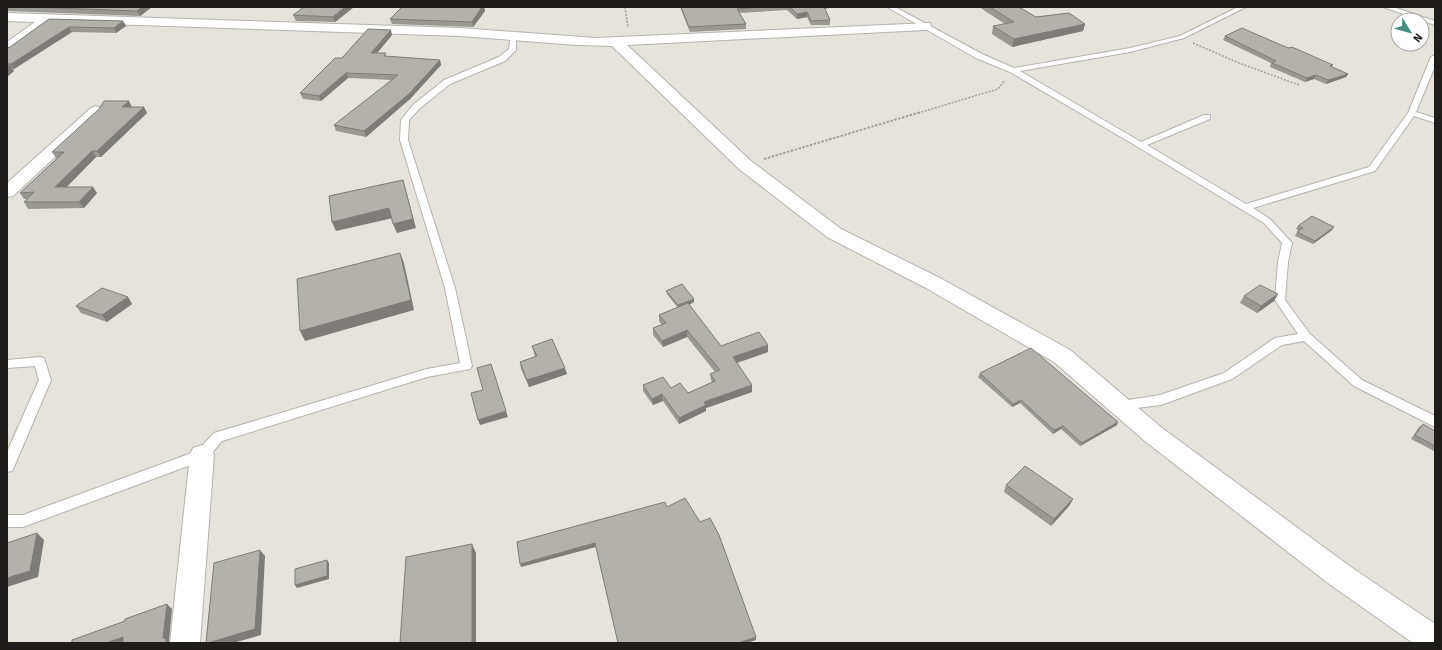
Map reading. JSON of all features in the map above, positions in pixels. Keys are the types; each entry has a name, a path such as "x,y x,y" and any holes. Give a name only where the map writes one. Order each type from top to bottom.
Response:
{"street":[{"path":"7,17 231,26 461,32 578,42 616,42 926,26"},
{"path":"7,48 49,18"},
{"path":"616,42 745,165 834,233 933,283 1062,356 1154,434 1338,574 1435,641"},
{"path":"7,192 96,111"},
{"path":"185,643 202,455"}],"lane":[{"path":"890,7 979,56 1013,70 1267,221 1287,243 1283,262 1280,300 1306,337 1358,383 1434,422"},
{"path":"1013,70 1130,50 1182,37 1242,7"},
{"path":"1386,7 1435,23"},
{"path":"7,521 23,521 202,455 218,437 427,373 466,366 450,288 404,140 405,120 416,107 448,82 502,59 512,50 513,37"},
{"path":"1244,208 1372,170 1412,113 1435,57"},
{"path":"1412,113 1435,120"},
{"path":"1141,145 1207,117"},
{"path":"1120,405 1161,400 1228,376 1279,341 1306,337"},
{"path":"7,364 40,361 45,380 7,466"}],"path":[{"path":"1182,37 1239,63 1298,85"},
{"path":"745,165 998,89 1013,70"}],"building":[{"path":"30,7 142,7 137,11"},
{"path":"304,7 345,7 333,17 293,15"},
{"path":"402,7 482,7 472,22 390,19"},
{"path":"681,7 760,7 737,9 746,24 689,27"},
{"path":"790,7 824,7 830,20 811,21 807,12 797,14"},
{"path":"990,7 1019,7 1036,17 1069,13 1085,24 1014,39 993,26 1014,22"},
{"path":"49,19 123,21 114,28 69,27 11,64 7,64 7,48"},
{"path":"1242,28 1281,45 1289,48 1292,47 1333,65 1330,66 1348,74 1328,80 1316,75 1307,78 1272,63 1276,61 1225,36"},
{"path":"368,29 391,30 371,53 386,53 384,56 440,60 409,94 364,131 334,125 398,75 346,73 319,96 300,93 335,58 342,58"},
{"path":"104,101 129,101 122,107 144,107 97,151 92,151 55,187 93,187 79,202 24,202 34,192 20,193 64,152 52,152 99,109"},
{"path":"403,180 413,219 393,224 389,208 332,222 329,196"},
{"path":"1312,216 1334,227 1315,241 1297,232 1303,228 1298,226"},
{"path":"400,253 411,300 300,331 297,279"},
{"path":"682,284 694,299 678,305 666,291"},
{"path":"1260,285 1278,294 1261,306 1244,296"},
{"path":"102,288 128,297 102,315 76,306"},
{"path":"688,303 721,346 759,332 768,345 733,357 752,385 704,402 706,405 679,418 662,394 652,399 643,385 663,377 671,388 680,383 688,393 715,381 710,374 720,370 687,330 662,341 653,328 666,323 659,315"},
{"path":"552,339 565,368 527,380 520,362 537,356 532,346"},
{"path":"1031,348 1118,422 1082,443 1063,426 1054,430 1021,400 1013,404 980,373"},
{"path":"491,364 506,411 478,420 471,393 483,390 477,368"},
{"path":"1423,424 1435,431 1435,446 1415,435"},
{"path":"1025,466 1073,499 1054,519 1006,485"},
{"path":"685,498 700,522 710,518 719,535 756,637 738,643 618,643 595,543 520,564 517,542 665,502 667,507"},
{"path":"37,533 30,571 7,578 7,543"},
{"path":"472,544 472,643 400,643 406,557"},
{"path":"260,550 255,629 206,643 214,563"},
{"path":"327,560 327,576 295,585 295,569"},
{"path":"167,604 163,638 166,639 166,642 164,643 123,643 123,637 106,643 72,643 72,640"}]}
